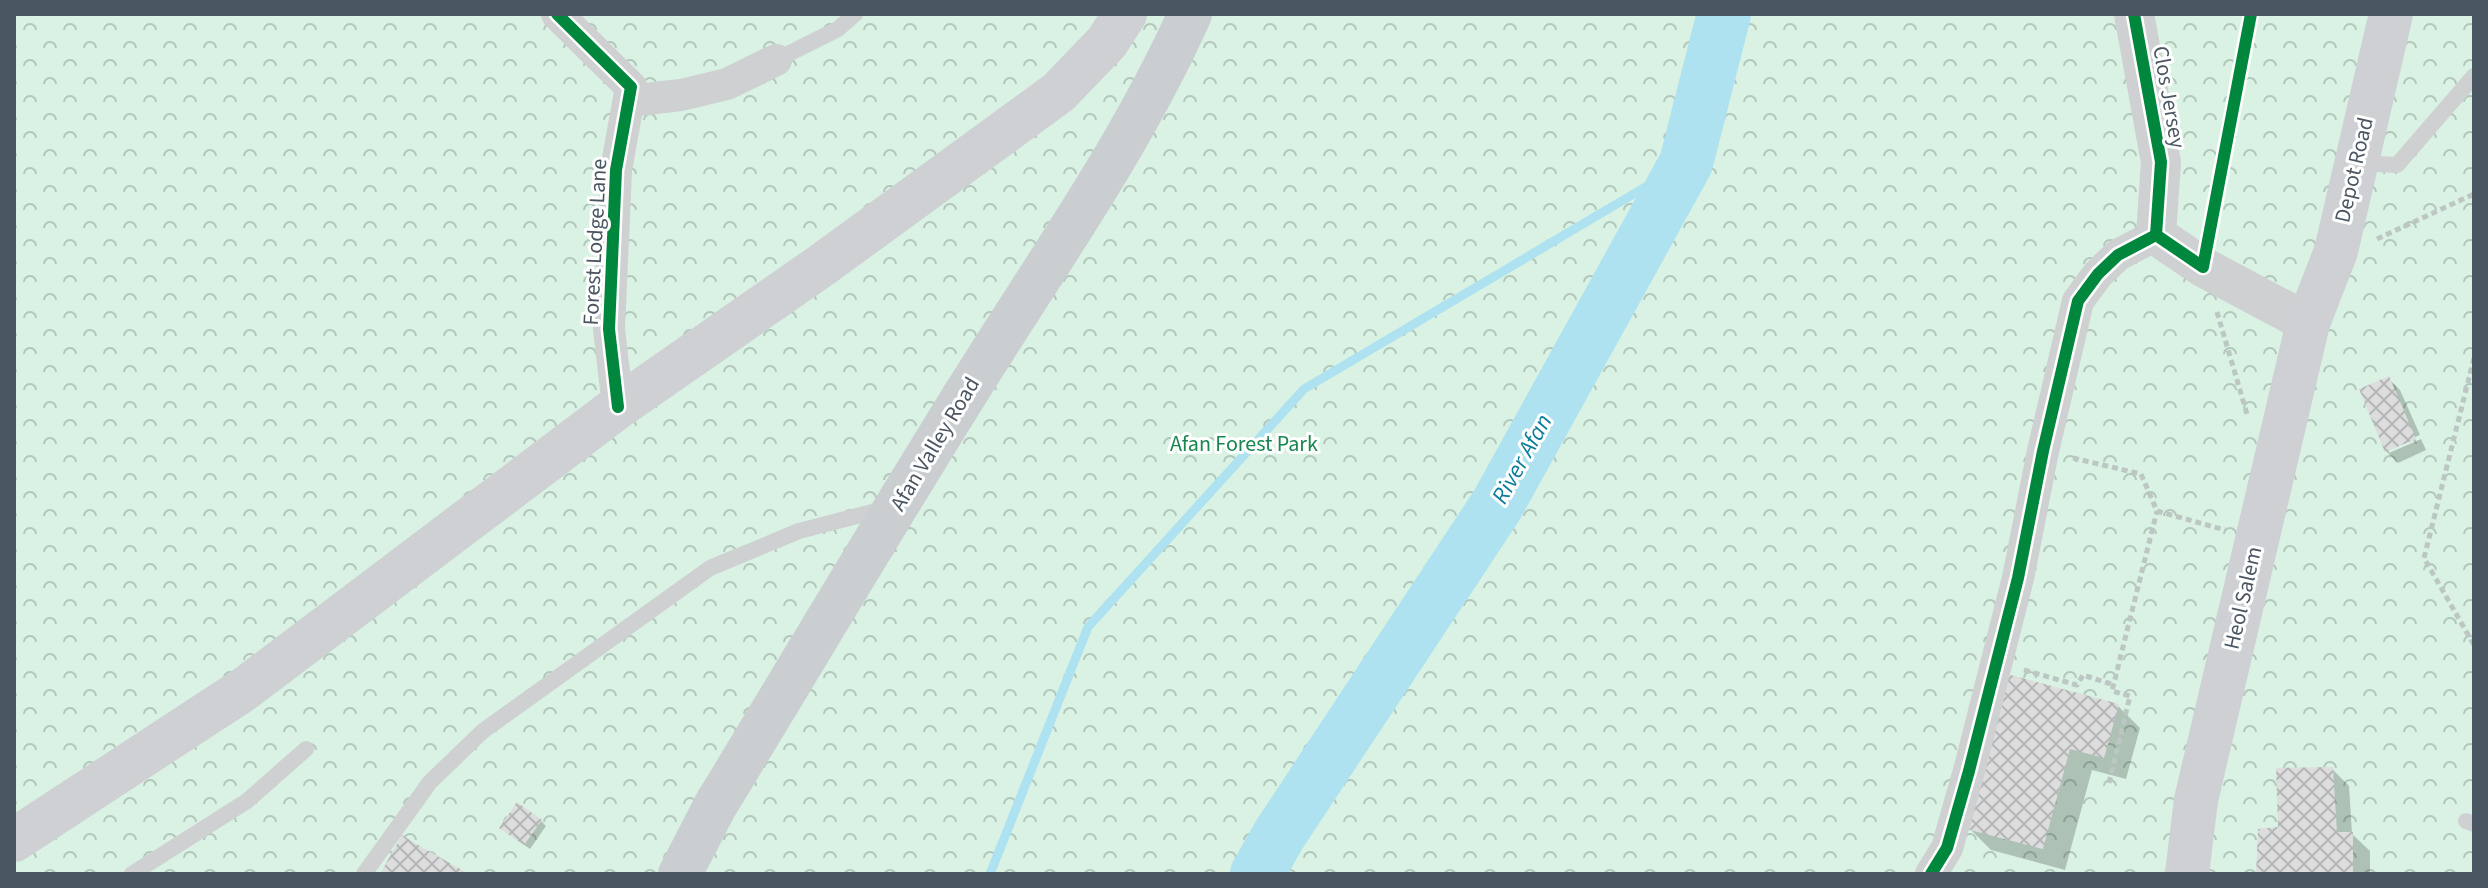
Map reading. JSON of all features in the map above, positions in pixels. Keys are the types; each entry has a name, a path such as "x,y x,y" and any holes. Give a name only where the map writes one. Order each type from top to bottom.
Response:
{"main road":[{"path":"14,840 243,690 618,407 822,265 1059,92 1107,42 1125,14"},
{"name":"Afan Valley Road","path":"680,874 715,806 970,386 1118,154 1167,64 1190,14"},
{"name":"Depot Road","path":"2308,323 2336,251 2391,14"},
{"name":"Heol Salem","path":"2187,874 2196,800 2308,323"}],"street":[{"path":"557,14 631,87 629,101 681,95 727,84 776,60"},
{"name":"Clos Jersey","path":"2131,15 2161,162 2156,235"},
{"name":"Forest Lodge Lane","path":"618,407 609,329 616,170 629,101"},
{"path":"1931,874 1947,848 1955,826 2018,578 2043,451 2078,301 2098,274 2118,255 2156,235 2203,267 2308,323"}],"lane":[{"path":"776,60 838,29 855,14"},
{"path":"2356,162 2397,165 2474,76"},
{"path":"364,874 430,782 483,731 710,568 799,531 897,506"},
{"path":"132,874 247,801 306,749"}],"path":[{"path":"2336,251 2374,240 2474,194"},
{"path":"2203,267 2247,414"},
{"path":"2474,358 2424,558 2474,645"},
{"path":"2043,451 2141,474 2157,511 2112,691 2130,696 2109,783"},
{"path":"2157,511 2257,538"},
{"path":"1996,662 2077,685 2083,675 2114,685"}],"green space":[{"name":"Afan Forest Park","path":"14,14 2474,14 2474,874 14,874"}],"building":[{"path":"2389,376 2416,439 2385,452 2359,389"},
{"path":"2007,674 2119,704 2104,758 2070,749 2043,849 1966,829"},
{"path":"2333,767 2337,832 2353,832 2353,874 2256,874 2258,829 2278,827 2276,768"},
{"path":"517,802 542,820 524,845 499,828"},
{"path":"402,835 413,842 469,874 380,874"}],"waterway":[{"name":"River Afan","path":"1257,874 1279,835 1497,505 1686,163 1724,14"},
{"path":"990,874 1088,627 1304,389 1686,163"}],"cycle path":[{"path":"557,14 631,87 616,170 609,329 618,407"},
{"path":"2134,14 2161,162 2156,235"},
{"path":"2156,235 2203,267 2251,14"},
{"path":"1931,874 1947,848 1969,771 2018,578 2043,451 2078,301 2098,274 2118,255 2156,235"}]}
